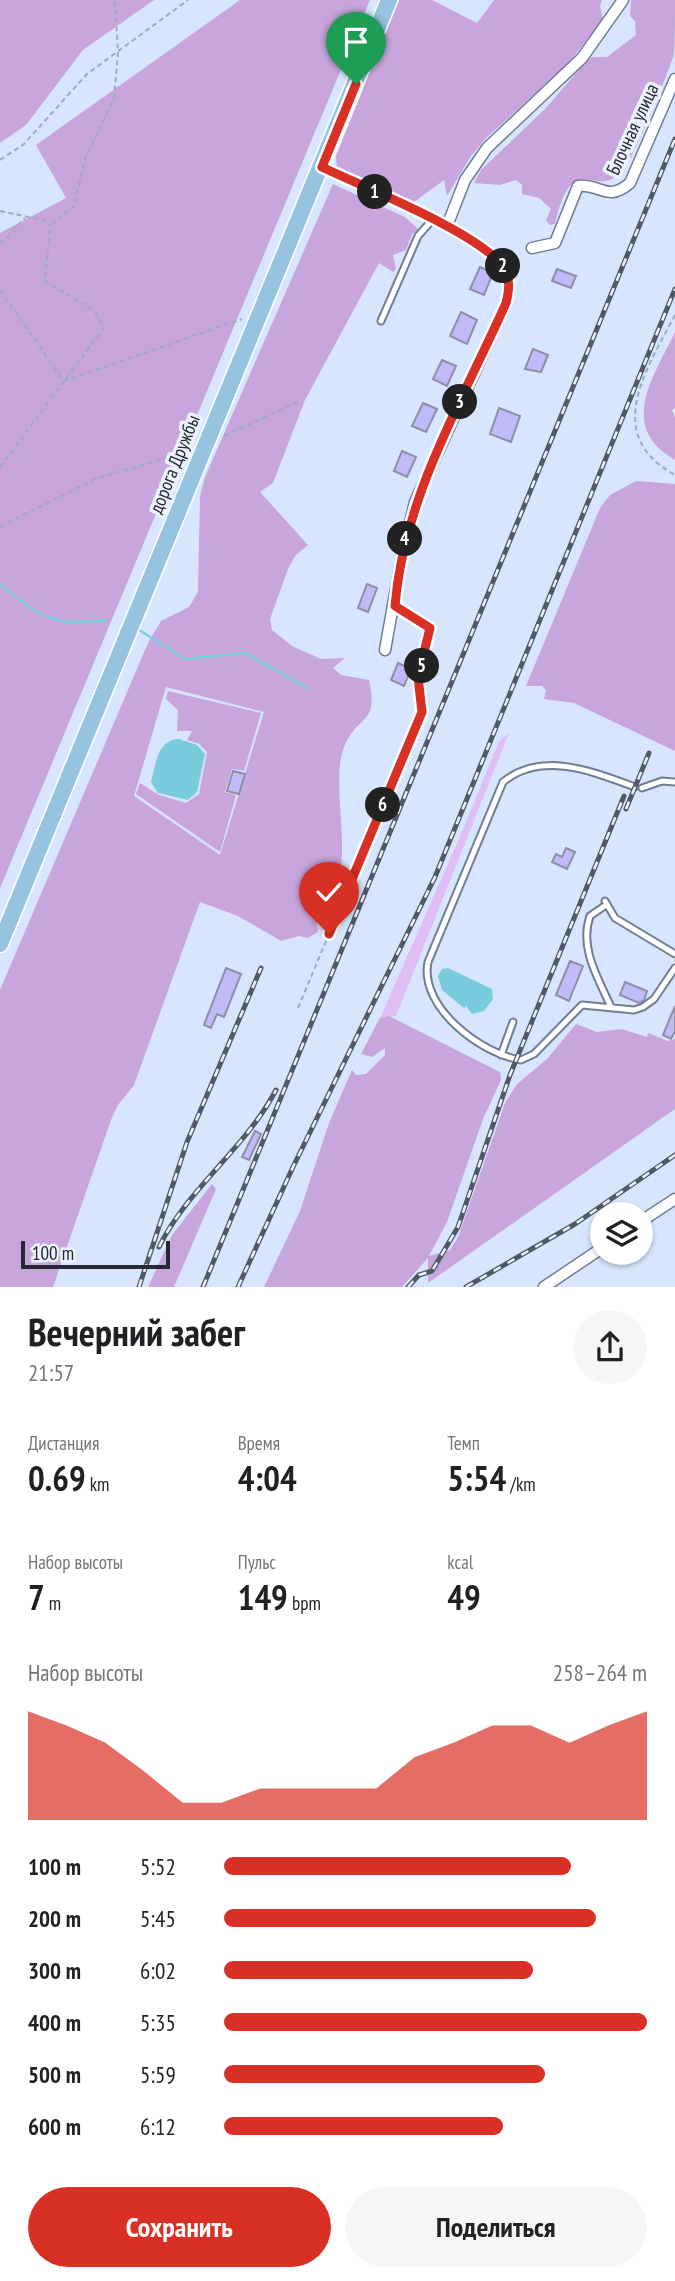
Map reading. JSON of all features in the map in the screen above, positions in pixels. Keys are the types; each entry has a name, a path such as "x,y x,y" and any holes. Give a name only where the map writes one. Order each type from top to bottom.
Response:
{"main road":[{"name":"дорога Дружбы","path":"0,944 389,0"}],"street":[{"path":"447,226 462,188 478,159 498,136 582,58 623,0"},
{"name":"Блочная улица","path":"532,247 555,243 578,186 589,187 604,194 624,189 631,183 675,79"},
{"path":"322,167 447,226 500,263 509,285 506,303 415,502 385,650"},
{"path":"653,1213 675,1199"},
{"path":"544,1287 590,1256"}],"lane":[{"path":"381,321 418,236 433,219"},
{"path":"395,606 430,628 422,665"},
{"path":"635,787 581,768 559,765 509,778 500,787 430,955 426,974 434,997 445,1012 480,1043 501,1055 521,1060 530,1058 578,1007 586,1003 634,1010 650,1003 675,968"},
{"path":"642,788 662,781 675,782"},
{"path":"611,1007 589,957 586,942 590,916 606,903 615,918 675,954"},
{"path":"501,1055 513,1022"}],"path":[{"path":"0,467 104,328 94,310 45,281 50,226 74,206 85,159 114,98 118,53 115,0"},
{"path":"0,160 24,144 87,74 188,0"},
{"path":"0,211 43,220 50,226"},
{"path":"0,244 26,217"},
{"path":"0,290 64,382"},
{"path":"675,315 639,391 633,413 636,430 650,458 675,475"},
{"path":"64,382 246,317"},
{"path":"0,527 95,479 204,445 298,402"},
{"path":"298,1008 422,712 417,689 422,665"}],"shaded area":[{"path":"0,0 154,0 83,50 26,125 0,143"},
{"path":"240,0 370,0 0,888 0,233 66,198 36,145"},
{"path":"399,0 432,0 477,23 494,0 602,0 600,6 603,20 565,67 486,138 471,156 447,196 444,180 414,202 337,171 336,156"},
{"path":"631,0 675,0 674,54 659,95 624,169 614,178 604,181 578,181 570,187 562,200 555,224 550,225 546,220 551,209 539,198 522,194 522,185 516,180 500,185 474,183 481,170 546,108 583,65 592,57 607,57 636,35 635,21 630,16"},
{"path":"333,184 405,217 419,230 412,234 406,250 393,255 396,269 393,272 379,263 305,400 273,483 260,492 308,545 295,556 288,569 270,619 272,630 292,646 321,659 345,658 333,668 341,675 369,680 372,695 369,713 354,730 343,750 339,786 342,850 341,869 336,886 328,899 315,908 318,932 308,938 299,936 281,941 238,916 200,902 134,1085 118,1105 111,1120 53,1287 0,1287 0,990 148,643 161,621 189,607 198,592 200,496 205,477","holes":["166,687 264,712 220,855 134,796"]},
{"path":"675,332 675,408 672,410 675,417 675,460 657,447 647,432 644,416 645,399 651,382"},
{"path":"636,481 675,484 675,751 574,703 544,699 546,690 542,686 526,686 600,508 610,495"},
{"path":"168,691 261,713 244,771 232,769 225,792 236,795 220,852 136,794 140,783 159,795 186,803 199,794 207,752 199,744 187,740 192,731 177,731 178,710 166,699"},
{"path":"509,733 396,1016 380,1018 499,741"},
{"path":"389,1016 500,1072 501,1080 483,1119 447,1222 429,1256 450,1250 458,1237 505,1103 517,1084 547,1059 576,1024 597,1032 622,1029 647,1037 648,1033 668,1041 675,1039 675,1109 428,1283 428,1258 402,1287 264,1287 300,1211 329,1123 352,1070 356,1075 366,1074 385,1055 385,1048 372,1057 361,1054 380,1018"},
{"path":"212,1184 216,1189 174,1287 148,1287 172,1235"}],"water":[{"path":"179,739 197,745 205,754 197,792 188,800 158,793 151,782 162,748 172,740"},
{"path":"448,968 492,989 493,999 484,1011 472,1014 466,1006 464,1008 442,990 438,976 442,969"}],"building":[{"path":"480,267 493,273 484,295 470,289"},
{"path":"557,269 576,276 571,288 552,281"},
{"path":"461,312 477,320 467,344 450,336"},
{"path":"533,349 548,355 541,372 525,369"},
{"path":"442,360 456,366 447,386 433,379"},
{"path":"423,403 437,409 426,432 412,426"},
{"path":"499,408 520,416 511,442 490,434"},
{"path":"402,451 416,457 407,477 394,471"},
{"path":"367,584 377,588 368,612 358,608"},
{"path":"398,663 411,669 404,686 391,680"},
{"path":"233,771 245,774 239,794 227,791"},
{"path":"566,848 575,852 567,869 552,862 556,854 562,857"},
{"path":"570,961 583,966 569,1001 556,995"},
{"path":"226,968 241,974 224,1017 217,1014 211,1028 204,1025"},
{"path":"625,982 647,991 644,1000 639,1003 620,995"},
{"path":"675,1006 675,1031 671,1039 663,1035"},
{"path":"255,1131 261,1134 249,1160 242,1157"}],"waterway":[{"path":"0,584 48,617 73,622 107,620"},
{"path":"136,628 185,659 245,653 309,689"}],"railway":[{"path":"203,1287 675,139"},
{"path":"238,1287 293,1167 435,877 675,289"},
{"path":"626,809 649,753"},
{"path":"408,1287 419,1275 432,1271 458,1227 510,1075 624,796"},
{"path":"139,1287 187,1142 261,968"},
{"path":"159,1247 185,1206 249,1131 276,1090"},
{"path":"466,1287 575,1224 675,1155"}],"route":[{"path":"329,934 422,712 421,696 417,689 418,677 430,628 395,606 410,519 429,467 506,303 509,285 505,269 489,252 447,226 322,167 356,84"}]}
